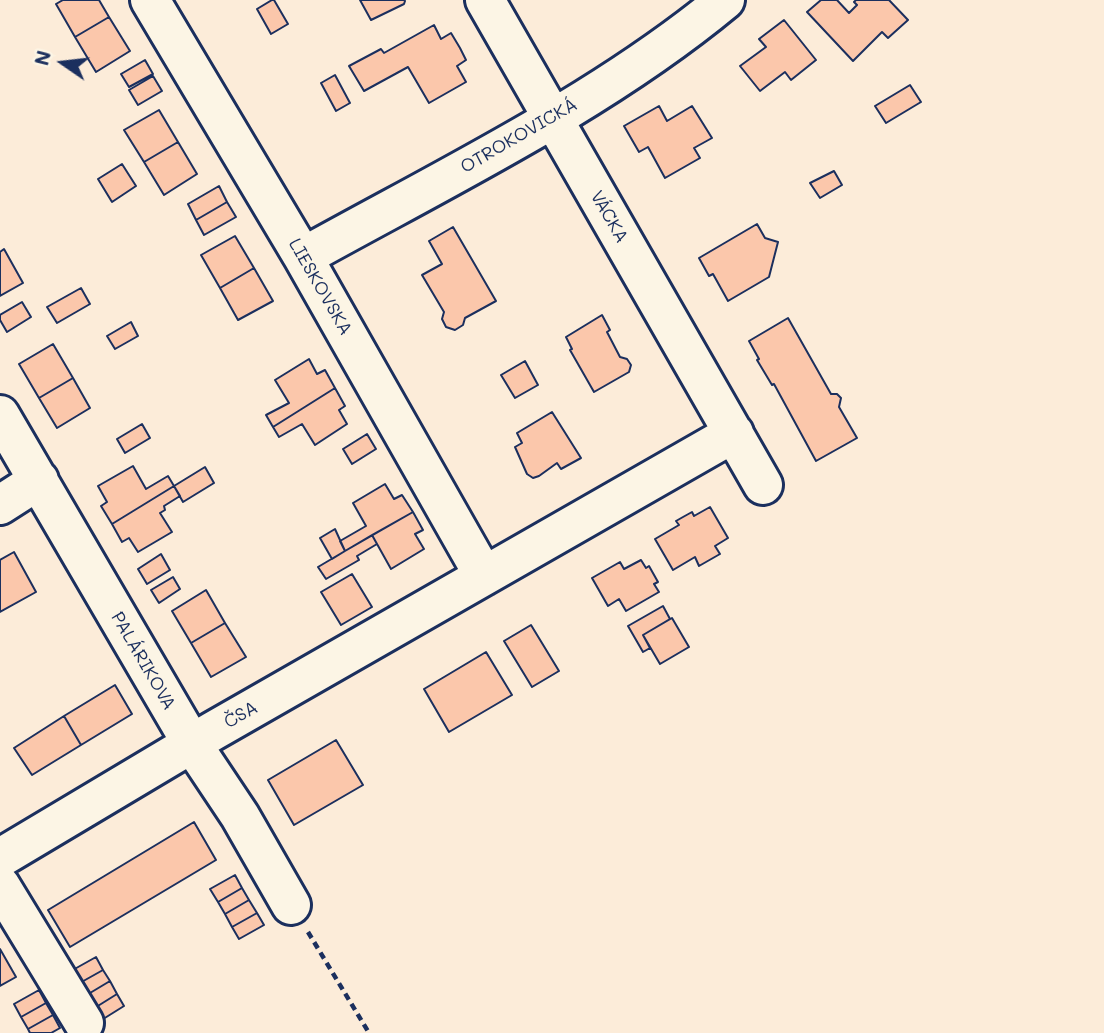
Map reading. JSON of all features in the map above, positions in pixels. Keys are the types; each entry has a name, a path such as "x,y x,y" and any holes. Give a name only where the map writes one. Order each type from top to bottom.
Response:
{"street":[{"name":"LIESKOVSKA","path":"150,0 303,257 484,576"},
{"name":"VÁCKA","path":"485,0 763,485"},
{"name":"OTROKOVICKÁ","path":"303,257 553,118 687,32 725,0"},
{"name":"PALÁRIKOVA","path":"0,415 192,744 240,816 291,905"},
{"path":"484,576 734,433"},
{"path":"0,505 39,480"},
{"name":"ČSA","path":"0,858 484,576"},
{"path":"0,885 84,1023"}],"path":[{"path":"291,905 369,1033"}],"building":[{"path":"63,0 99,0 109,17 75,37 56,4"},
{"path":"272,0 288,24 271,34 257,9"},
{"path":"360,0 405,1 404,4 371,20"},
{"path":"821,0 837,0 849,13 857,5 854,2 856,0 889,0 908,20 888,38 882,32 853,61 807,12"},
{"path":"109,17 130,51 96,72 75,37"},
{"path":"784,20 816,60 791,80 785,72 760,91 740,66 766,47 759,39"},
{"path":"434,25 441,39 451,33 460,48 466,60 457,66 466,82 429,103 408,67 364,91 349,66 381,49 384,53"},
{"path":"145,60 153,74 129,87 121,74"},
{"path":"335,75 350,103 336,111 321,83"},
{"path":"153,76 162,91 138,105 129,90"},
{"path":"910,85 921,102 886,123 875,106"},
{"path":"659,106 667,121 692,106 712,138 694,148 700,158 665,178 648,147 639,152 624,126"},
{"path":"159,110 178,142 144,162 124,130"},
{"path":"178,142 197,174 164,195 144,162"},
{"path":"122,164 136,186 112,202 98,179"},
{"path":"834,171 842,185 820,198 810,183"},
{"path":"219,186 227,202 196,220 188,204"},
{"path":"227,202 236,217 204,235 196,220"},
{"path":"757,224 765,238 778,242 769,277 728,301 713,274 709,276 699,258"},
{"path":"453,227 496,301 465,318 463,325 455,330 446,327 442,319 444,312 422,275 442,264 429,241"},
{"path":"235,236 254,268 220,288 201,255"},
{"path":"4,249 23,283 0,296 0,252"},
{"path":"254,268 273,301 238,320 220,288"},
{"path":"81,288 90,304 57,323 47,307"},
{"path":"22,302 31,317 7,332 0,315"},
{"path":"602,315 610,330 607,332 620,357 627,359 631,365 629,372 594,392 570,350 572,349 566,337"},
{"path":"788,318 831,394 837,394 841,398 839,407 857,438 816,461 774,384 772,385 757,360 759,359 749,341"},
{"path":"131,322 138,336 115,349 107,336"},
{"path":"53,344 73,378 39,398 19,364"},
{"path":"309,359 317,374 325,370 335,388 273,427 266,415 289,403 275,380"},
{"path":"525,361 538,385 515,398 501,375"},
{"path":"73,378 90,408 57,428 39,398"},
{"path":"335,388 345,406 339,410 347,424 315,445 302,424 279,437 273,427"},
{"path":"552,412 581,458 561,469 557,463 533,478 527,474 515,447 522,443 517,433"},
{"path":"142,424 150,438 125,453 117,439"},
{"path":"367,434 376,449 352,464 343,449"},
{"path":"133,466 146,489 168,476 174,486 112,524 101,506 107,502 98,486"},
{"path":"205,467 214,483 183,502 174,486"},
{"path":"385,484 394,499 402,495 413,512 345,551 340,541 366,526 353,503"},
{"path":"174,486 180,496 164,506 165,510 160,513 172,532 138,552 129,538 122,542 112,524"},
{"path":"710,507 728,538 715,546 720,554 699,566 695,557 673,570 655,539 679,525 676,521 692,512 694,516"},
{"path":"413,512 423,530 415,534 424,549 391,569 372,535"},
{"path":"335,529 345,551 332,559 320,538"},
{"path":"372,535 377,544 357,556 359,560 326,579 318,567"},
{"path":"14,552 36,592 0,612 0,560"},
{"path":"161,554 170,570 147,584 138,569"},
{"path":"641,560 646,568 649,566 658,582 654,584 659,592 626,611 619,599 608,606 592,578 620,562 624,569"},
{"path":"352,574 372,607 341,625 321,592"},
{"path":"173,577 180,589 159,603 151,590"},
{"path":"206,590 225,623 191,643 172,611"},
{"path":"663,606 670,619 643,635 650,648 643,652 628,626"},
{"path":"672,618 689,647 660,664 643,635"},
{"path":"225,623 246,657 211,677 191,643"},
{"path":"531,625 559,671 532,687 504,641"},
{"path":"486,652 512,695 449,732 424,689"},
{"path":"115,685 132,714 81,745 64,716"},
{"path":"64,716 81,745 32,775 14,748"},
{"path":"336,740 363,785 294,825 268,780"},
{"path":"194,822 216,860 70,947 48,910"},
{"path":"235,875 242,888 218,902 210,889"},
{"path":"242,888 249,900 225,914 218,902"},
{"path":"249,900 257,913 232,927 225,914"},
{"path":"257,913 264,925 239,939 232,927"},
{"path":"0,949 16,977 0,986"},
{"path":"96,957 103,970 78,984 71,971"},
{"path":"103,970 110,981 85,996 78,984"},
{"path":"110,981 117,994 93,1009 85,996"},
{"path":"39,990 46,1003 21,1017 14,1004"},
{"path":"117,994 124,1006 100,1021 93,1009"},
{"path":"46,1003 53,1015 28,1029 21,1017"},
{"path":"53,1015 60,1028 51,1033 30,1033 28,1029"}]}
